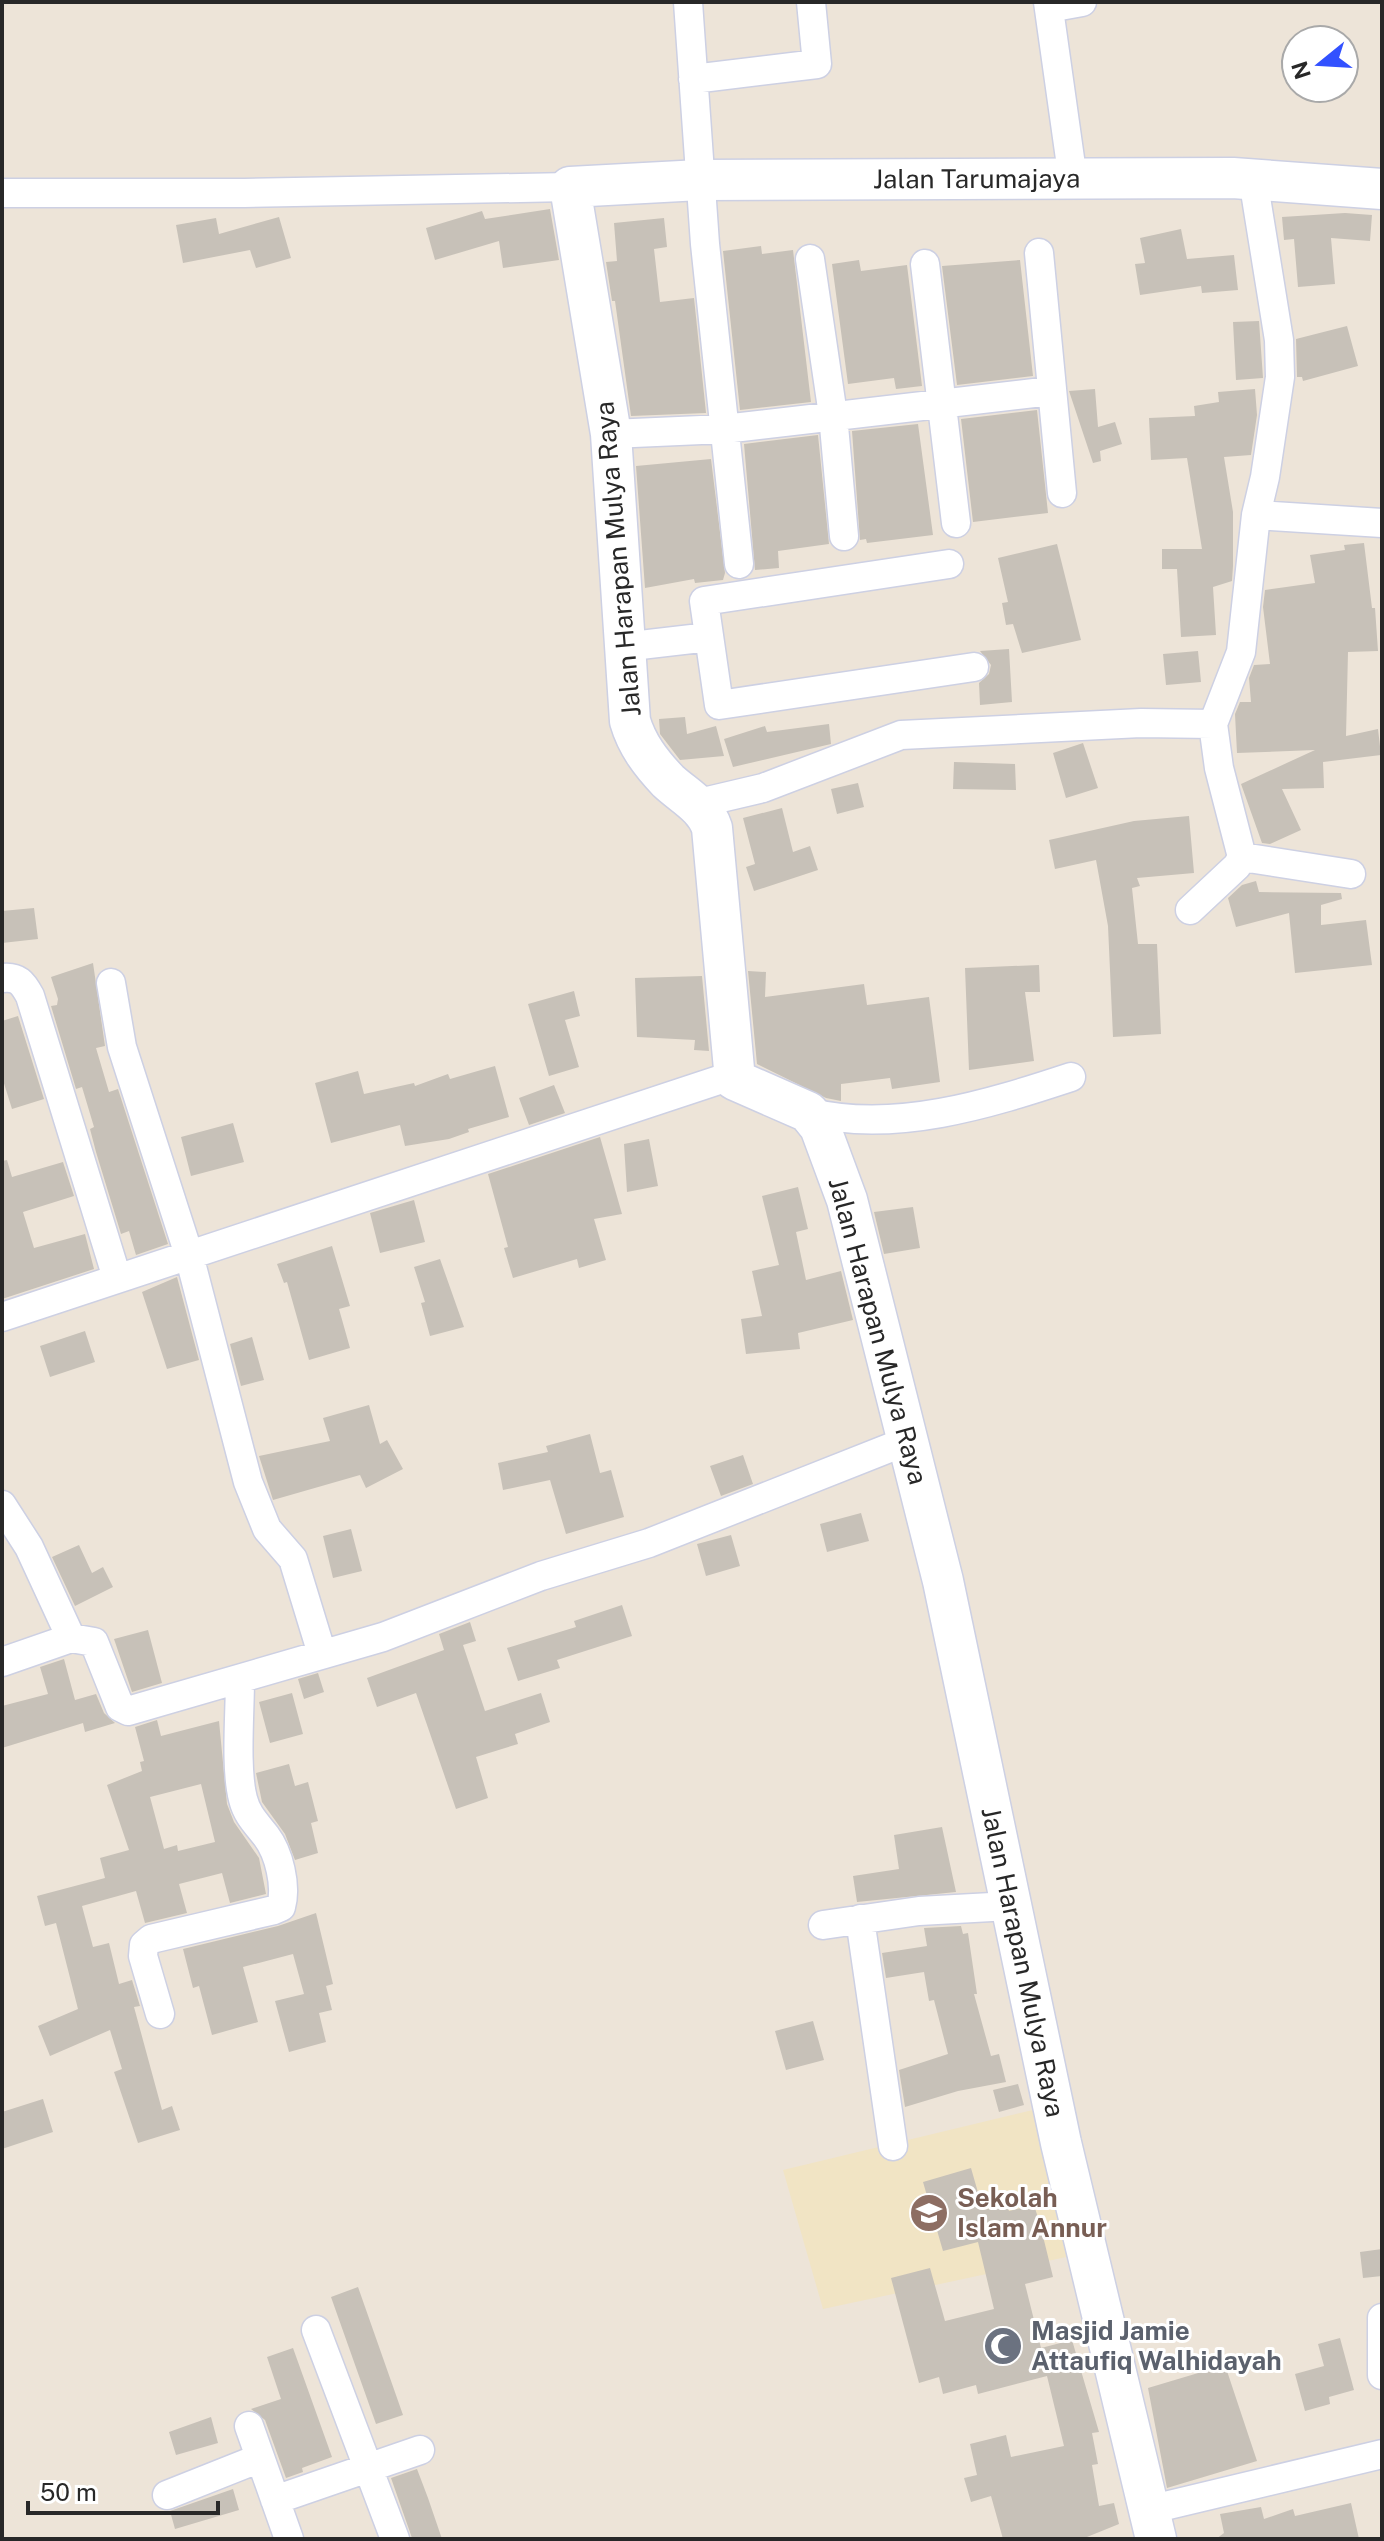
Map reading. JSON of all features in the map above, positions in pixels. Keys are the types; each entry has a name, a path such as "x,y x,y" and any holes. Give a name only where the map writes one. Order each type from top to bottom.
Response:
{"street":[{"path":"688,2 700,180 739,564"},
{"path":"693,79 817,64 811,2"},
{"path":"1073,180 1049,5 1082,2"},
{"path":"1190,910 1237,866 1242,857 1219,768 1213,724 1241,652 1256,515 1268,461 1280,377 1279,340 1253,179"},
{"name":"Jalan Tarumajaya","path":"570,187 700,180 1253,179 1382,189"},
{"path":"2,193 229,194 570,187"},
{"name":"Jalan Harapan Mulya Raya","path":"570,187 611,434 623,647 635,737 670,782 709,817 718,868 734,1075"},
{"path":"1039,253 1062,493"},
{"path":"810,259 833,415 844,536"},
{"path":"925,264 956,523"},
{"path":"611,434 724,429 1051,391"},
{"path":"1256,515 1382,523"},
{"path":"949,564 704,601 719,705 974,667"},
{"path":"623,647 709,637"},
{"path":"695,804 763,788 901,735 1141,723 1213,724"},
{"path":"1242,857 1351,874"},
{"path":"2,978 16,978 23,983 30,996 117,1278"},
{"path":"111,983 134,1089 189,1255 258,1513 293,1559 322,1654"},
{"path":"2,1317 734,1075 740,1084 808,1112 837,1119 909,1115 987,1105 1071,1077"},
{"name":"Jalan Harapan Mulya Raya","path":"808,1112 820,1127 847,1200 943,1581 1086,2251 1152,2524"},
{"path":"2,1662 71,1638 94,1642 123,1711 240,1680 401,1631 541,1576 649,1543 907,1441"},
{"path":"2,1505 29,1547 71,1638"},
{"path":"160,2014 143,1956 144,1945 151,1939 274,1910 281,1907 284,1898 279,1862 268,1837 250,1817 242,1797 240,1680"},
{"path":"823,1925 1010,1906"},
{"path":"860,1919 893,2146"},
{"path":"1382,2318 1382,2375"},
{"path":"316,2330 395,2539"},
{"path":"249,2426 289,2539"},
{"path":"275,2500 420,2450"},
{"path":"1152,2524 1382,2454"},
{"path":"167,2495 260,2458"}],"shaded area":[{"name":"Sekolah Islam Annur","path":"1037,2109 1071,2256 823,2309 783,2170"}],"building":[{"path":"550,209 559,260 503,268 499,241 435,260 426,228 482,211 485,219"},
{"path":"1345,213 1372,215 1370,241 1331,238 1335,284 1298,287 1294,239 1284,240 1282,217"},
{"path":"279,217 291,258 256,268 250,250 183,263 176,225 216,218 219,234"},
{"path":"664,218 667,247 654,249 660,302 694,298 706,413 631,416 615,301 612,301 606,262 617,261 614,223"},
{"path":"1181,229 1187,259 1234,255 1238,290 1202,293 1201,286 1140,295 1135,264 1145,263 1140,238"},
{"path":"761,246 762,254 793,250 811,402 740,410 723,251"},
{"path":"859,260 861,271 907,265 922,386 896,389 894,378 848,384 832,264"},
{"path":"1020,260 1033,376 957,385 942,266"},
{"path":"1259,321 1263,378 1236,380 1233,322"},
{"path":"1347,326 1358,366 1303,381 1302,377 1297,377 1296,339"},
{"path":"1095,389 1098,427 1115,422 1122,444 1100,451 1101,461 1093,463 1069,391"},
{"path":"1255,389 1257,415 1251,455 1224,457 1233,512 1233,566 1232,581 1213,587 1216,635 1181,637 1177,569 1162,569 1162,549 1202,549 1187,458 1151,460 1149,418 1195,416 1194,406 1219,402 1218,392"},
{"path":"1037,410 1048,513 973,522 961,419"},
{"path":"918,424 933,535 867,543 866,539 860,540 852,431"},
{"path":"818,435 829,544 778,551 779,568 755,570 744,444"},
{"path":"711,459 725,573 723,580 695,583 694,579 645,588 636,466"},
{"path":"1364,543 1372,608 1375,608 1378,651 1348,652 1346,736 1378,729 1381,755 1323,762 1324,788 1282,789 1301,830 1270,844 1262,843 1241,784 1315,750 1237,753 1235,714 1240,702 1251,702 1249,678 1254,665 1270,664 1263,607 1265,590 1315,583 1310,555 1345,550 1344,545"},
{"path":"1057,544 1081,640 1022,653 1013,624 1006,625 1002,603 1008,602 998,558"},
{"path":"1009,649 1012,702 980,705 979,683 989,674 991,665 980,651"},
{"path":"1198,651 1201,682 1166,685 1163,654"},
{"path":"685,717 687,734 716,726 724,756 680,760 660,734 659,719"},
{"path":"829,724 831,744 733,767 724,739 765,726 767,732"},
{"path":"1083,743 1098,788 1066,798 1053,753"},
{"path":"954,762 1015,764 1016,790 953,789"},
{"path":"858,783 864,807 837,814 831,789"},
{"path":"782,808 793,852 810,846 818,870 754,891 746,867 755,864 743,818"},
{"path":"1189,816 1194,873 1137,878 1140,886 1132,888 1138,944 1157,944 1161,1034 1113,1037 1108,926 1096,860 1055,869 1049,840 1134,821"},
{"path":"1256,881 1259,892 1341,893 1342,899 1321,905 1321,925 1366,920 1372,965 1295,973 1289,913 1236,927 1228,898 1242,885"},
{"path":"34,908 38,939 2,943 2,911"},
{"path":"93,963 105,1046 96,1048 109,1092 118,1089 168,1244 136,1255 129,1231 121,1234 96,1152 90,1129 94,1127 82,1087 76,1089 51,1006 57,1005 58,999 51,977"},
{"path":"1039,965 1040,992 1025,992 1034,1061 969,1070 965,968"},
{"path":"748,971 766,972 765,997 864,984 867,1005 929,997 940,1082 892,1089 890,1078 841,1084 841,1101 826,1098 757,1064"},
{"path":"702,976 709,1051 694,1050 695,1040 637,1037 635,978"},
{"path":"574,991 580,1016 565,1020 579,1067 549,1076 528,1004"},
{"path":"18,1016 44,1099 12,1109 2,1077 2,1021"},
{"path":"495,1066 509,1117 468,1129 469,1132 449,1139 405,1146 400,1125 331,1143 315,1083 358,1071 364,1094 414,1083 415,1086 448,1074 450,1079"},
{"path":"554,1085 565,1113 529,1125 519,1098"},
{"path":"233,1123 244,1162 191,1176 181,1137"},
{"path":"600,1137 622,1214 594,1219 606,1260 579,1268 577,1259 513,1278 488,1174"},
{"path":"649,1139 658,1186 627,1192 624,1144"},
{"path":"7,1160 12,1177 63,1162 74,1196 23,1212 34,1248 85,1234 94,1269 2,1299 2,1161"},
{"path":"798,1187 808,1229 796,1232 806,1280 841,1271 853,1320 798,1333 800,1349 746,1354 741,1319 762,1316 752,1271 779,1265 762,1196"},
{"path":"414,1200 425,1242 380,1253 370,1213"},
{"path":"913,1207 920,1248 884,1254 874,1212"},
{"path":"332,1246 350,1306 339,1309 350,1348 309,1360 287,1282 284,1283 277,1264"},
{"path":"440,1259 464,1327 430,1336 421,1303 425,1302 414,1267"},
{"path":"177,1277 199,1360 167,1369 142,1292"},
{"path":"85,1331 95,1362 50,1377 40,1346"},
{"path":"252,1337 264,1380 241,1386 230,1344"},
{"path":"369,1405 380,1444 387,1440 403,1469 366,1488 360,1475 273,1500 259,1456 330,1441 323,1418"},
{"path":"590,1434 600,1473 611,1470 624,1517 566,1534 550,1480 503,1490 498,1463 548,1452 546,1446"},
{"path":"743,1455 753,1484 721,1496 710,1466"},
{"path":"861,1513 869,1541 827,1552 820,1524"},
{"path":"351,1529 362,1571 333,1578 323,1536"},
{"path":"731,1535 740,1566 706,1576 697,1544"},
{"path":"79,1545 92,1573 103,1567 113,1587 75,1606 52,1557"},
{"path":"622,1605 632,1636 557,1660 560,1668 518,1681 507,1648 576,1627 574,1621"},
{"path":"470,1622 476,1641 463,1645 485,1711 541,1693 550,1722 515,1734 518,1744 476,1757 488,1798 456,1809 416,1693 377,1707 367,1678 444,1650 439,1634"},
{"path":"148,1630 162,1683 132,1692 114,1639"},
{"path":"64,1659 75,1700 96,1694 104,1713 115,1723 85,1732 83,1723 2,1748 2,1706 48,1694 40,1667"},
{"path":"318,1673 324,1692 304,1699 298,1679"},
{"path":"292,1693 303,1734 270,1743 259,1702"},
{"path":"157,1720 161,1736 219,1721 227,1804 234,1822 259,1858 266,1894 230,1903 222,1873 179,1884 187,1913 145,1923 136,1891 82,1906 93,1947 109,1943 119,1984 132,1980 140,2006 134,2007 162,2110 172,2106 180,2130 138,2143 114,2072 122,2069 110,2030 50,2056 38,2026 78,2009 56,1923 45,1926 37,1896 105,1878 100,1858 129,1850 107,1785 142,1771 140,1762 144,1761 135,1727","holes":["201,1784 215,1842 178,1851 177,1845 164,1849 150,1797"]},
{"path":"289,1764 295,1786 308,1782 318,1821 311,1823 318,1853 295,1860 285,1834 262,1802 256,1773"},
{"path":"942,1827 956,1892 857,1902 853,1876 899,1869 894,1835"},
{"path":"316,1913 333,1984 326,1986 332,2010 319,2013 326,2042 289,2052 275,2001 304,1994 293,1954 243,1967 258,2022 212,2035 199,1986 193,1988 183,1949 278,1926"},
{"path":"961,1926 963,1934 968,1933 977,1994 974,1994 991,2056 999,2054 1006,2082 958,2091 905,2107 899,2070 948,2054 934,2000 929,2001 924,1972 886,1978 882,1953 927,1946 924,1928"},
{"path":"813,2021 824,2060 786,2070 775,2031"},
{"path":"1018,2084 1024,2105 999,2112 993,2090"},
{"path":"43,2099 53,2132 2,2149 2,2112"},
{"path":"971,2168 983,2210 1007,2204 1009,2211 1034,2205 1040,2224 1053,2277 1025,2284 1041,2348 1072,2340 1099,2432 1092,2433 1098,2464 1092,2465 1099,2506 1114,2503 1119,2524 1082,2539 1003,2539 991,2496 971,2502 964,2478 977,2475 970,2444 1006,2435 1011,2457 1064,2446 1047,2376 978,2394 976,2385 943,2394 939,2377 919,2383 891,2278 930,2268 945,2321 994,2309 978,2242 943,2251 923,2182"},
{"path":"1382,2249 1382,2276 1363,2278 1360,2252"},
{"path":"358,2287 403,2415 376,2424 331,2297"},
{"path":"1340,2338 1354,2390 1329,2397 1330,2404 1305,2411 1295,2374 1324,2366 1318,2344"},
{"path":"293,2348 332,2457 302,2468 303,2472 286,2478 265,2420 251,2409 281,2399 267,2357"},
{"path":"1225,2365 1257,2461 1167,2488 1148,2388"},
{"path":"211,2417 218,2443 176,2455 169,2432"},
{"path":"417,2469 442,2539 412,2538 391,2478"},
{"path":"233,2489 239,2510 175,2529 170,2511"},
{"path":"1351,2503 1359,2539 1216,2539 1224,2533 1220,2514 1261,2507 1264,2519 1293,2509 1295,2516"}],"place":[{"name":"Sekolah Islam Annur","path":"929,2213"},
{"name":"Masjid Jamie Attaufiq Walhidayah","path":"1003,2346"}]}
